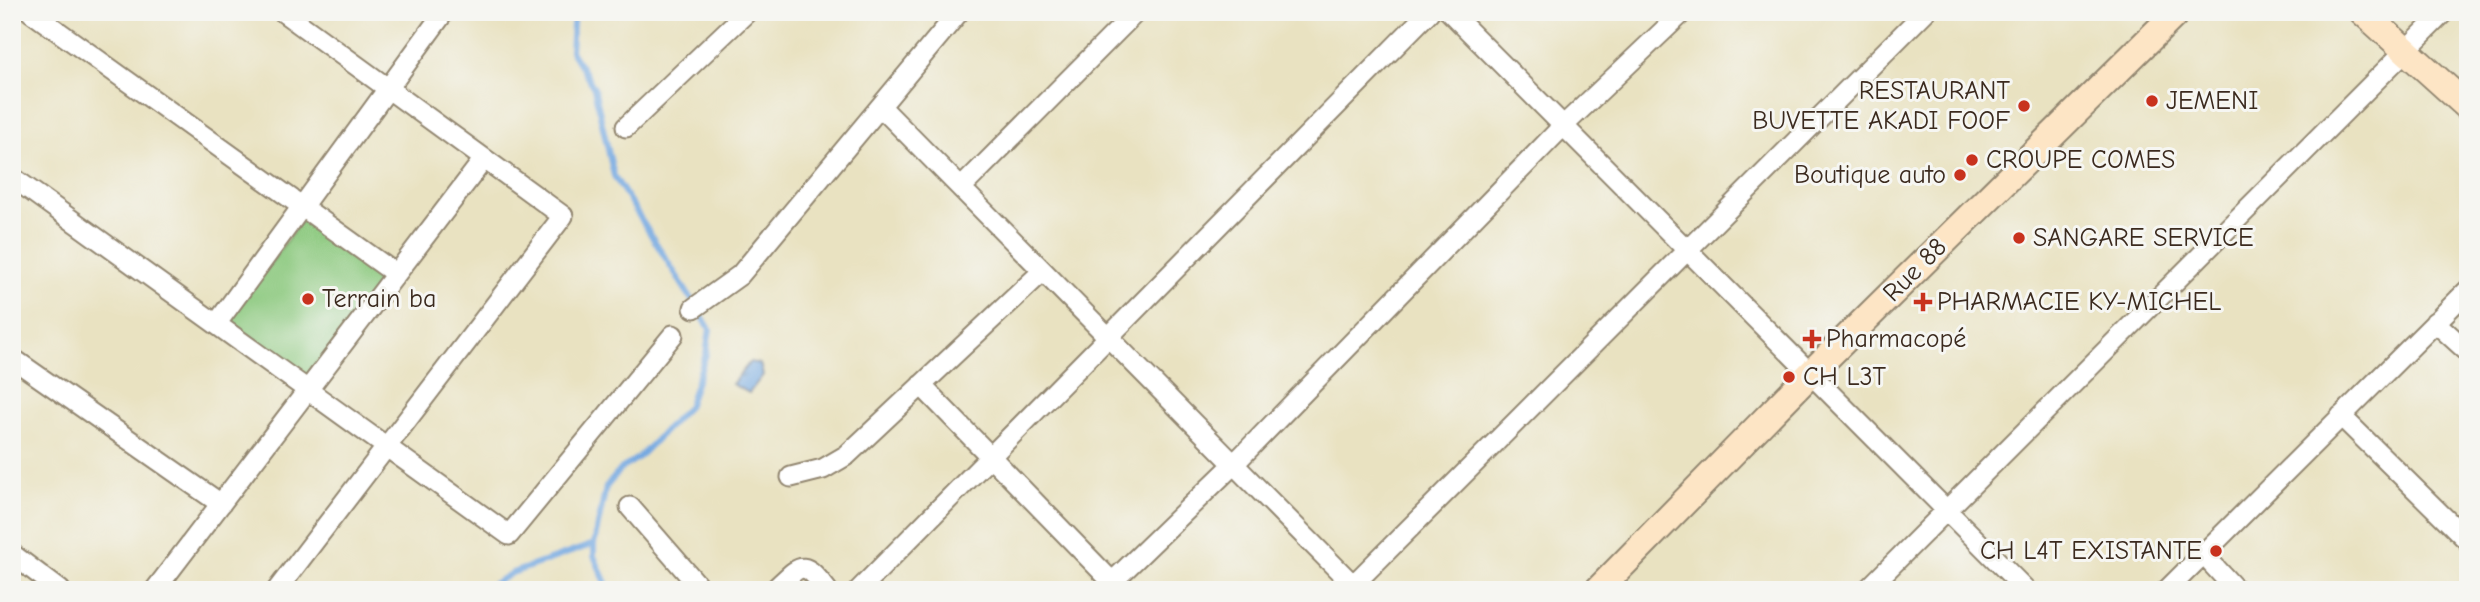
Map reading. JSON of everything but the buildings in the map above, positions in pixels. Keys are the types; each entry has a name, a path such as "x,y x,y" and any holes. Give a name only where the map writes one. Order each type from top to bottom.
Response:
{"main road":[{"name":"Rue 88","path":"1598,590 1810,374 2176,12"},
{"path":"2363,12 2468,107"}],"street":[{"path":"31,12 396,274"},
{"path":"277,590 563,216 283,12"},
{"path":"217,323 444,12"},
{"path":"626,127 747,12"},
{"path":"694,308 740,275 959,12"},
{"path":"961,188 1136,12"},
{"path":"859,590 1429,12"},
{"path":"1450,12 2026,590"},
{"path":"921,385 992,455 1112,587 1563,126 1683,12"},
{"path":"881,107 1356,587 1925,12"},
{"path":"1867,590 2444,12"},
{"path":"155,590 484,159"},
{"path":"12,177 509,535 673,335"},
{"path":"791,477 823,470 847,455 1043,271"},
{"path":"2167,590 2468,290"},
{"path":"2435,322 2468,352"},
{"path":"12,358 220,504"},
{"path":"2341,416 2468,541"},
{"path":"629,507 702,590"},
{"path":"12,554 60,590"},
{"path":"2203,554 2236,590"},
{"path":"774,590 797,569 806,567 813,571 827,590"}],"green space":[{"name":"Terrain ba","path":"305,215 387,277 309,384 228,322"}],"water":[{"path":"750,362 760,364 763,375 749,393 732,384"}],"waterway":[{"path":"574,12 571,51 594,88 614,176 710,329 706,354 688,407 639,457 621,469 606,487 594,556 609,590"},
{"path":"483,590 512,573 594,544"}],"place":[{"name":"JEMENI","path":"2152,101"},
{"name":"RESTAURANT BUVETTE AKADI FOOF","path":"2024,106"},
{"name":"CROUPE COMES","path":"1972,160"},
{"name":"Boutique auto","path":"1960,175"},
{"name":"SANGARE SERVICE","path":"2019,238"},
{"name":"Terrain ba","path":"308,299"},
{"name":"PHARMACIE KY-MICHEL","path":"1923,302"},
{"name":"Pharmacopé","path":"1812,339"},
{"name":"CH L3T","path":"1789,377"},
{"name":"CH L4T EXISTANTE","path":"2216,551"}]}
